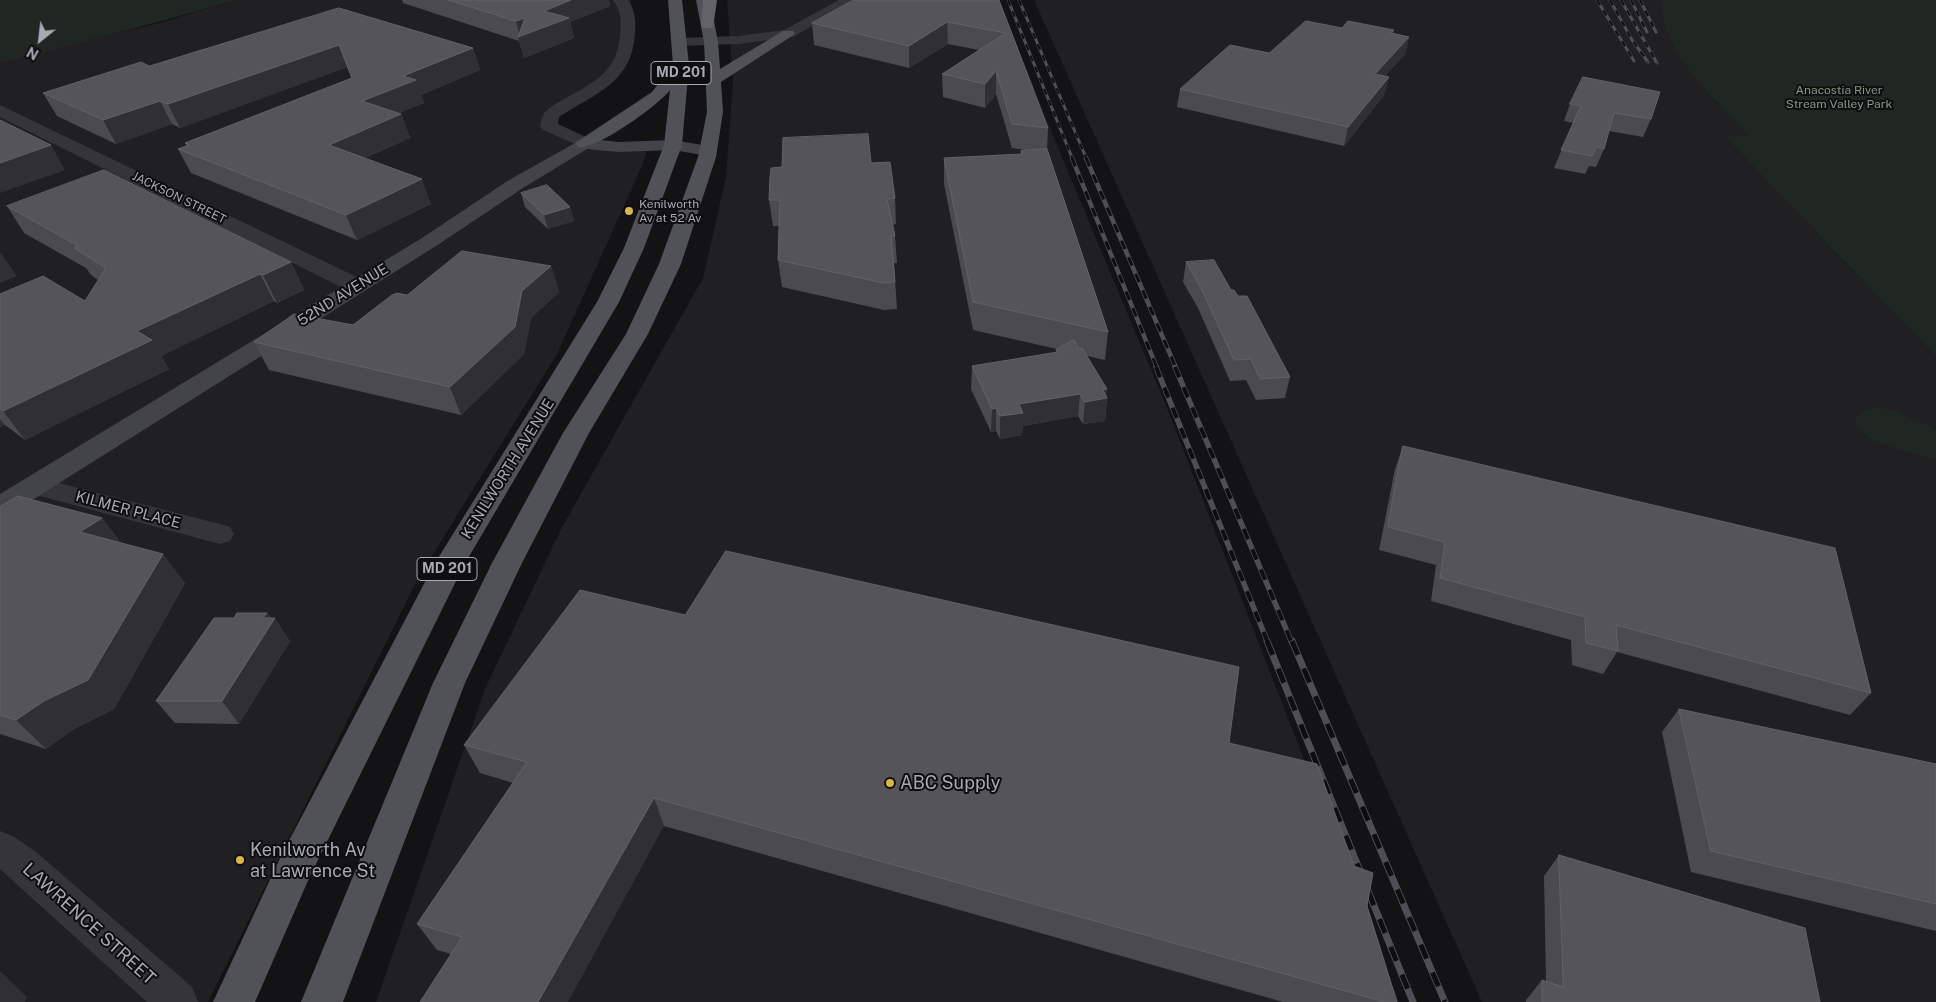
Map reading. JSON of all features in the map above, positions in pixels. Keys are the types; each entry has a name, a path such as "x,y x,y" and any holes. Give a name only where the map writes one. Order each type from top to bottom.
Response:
{"highway":[{"path":"708,25 710,0"}],"main road":[{"name":"KENILWORTH AVENUE","path":"234,1002 294,866 450,563 608,302 660,184 673,145 681,64 676,0"},
{"name":"MD 201","path":"322,1002 449,683 507,563 576,433 637,334 670,264 694,200 708,151 715,112 711,42 703,0"},
{"path":"714,80 788,34"},
{"path":"584,143 658,96 681,64"}],"street":[{"path":"620,0 628,11 628,42 626,56 619,69 607,80 551,116 548,120 549,126 584,143 618,147 673,145 708,151"},
{"path":"679,42 711,42 788,34 849,0"},
{"name":"JACKSON STREET","path":"0,110 357,286"},
{"name":"52ND AVENUE","path":"0,507 584,143"},
{"name":"KILMER PLACE","path":"35,486 220,534"},
{"name":"LAWRENCE STREET","path":"0,848 23,864 177,1002"}],"shaded area":[{"path":"235,0 631,0 622,65 549,117 584,143 648,146 642,166 557,354 417,580 208,1002 0,1002 0,64 72,43 160,23"},
{"path":"727,0 999,0 1056,143 1165,403 1399,1002 376,1002 485,689 561,529 703,278 726,177 733,82"},
{"path":"1034,0 1662,0 1665,22 1670,37 1686,64 1711,96 1751,136 1724,136 1936,357 1936,1002 1482,1002"}],"green space":[{"path":"0,0 235,0 0,64"},
{"name":"Anacostia River Stream Valley Park","path":"1662,0 1936,0 1936,357 1723,135 1750,136 1707,91 1680,57 1670,39 1664,20"},
{"path":"1878,407 1898,412 1936,429 1936,459 1889,446 1866,435 1858,428 1854,419 1867,410"}],"building":[{"path":"449,0 571,0 544,11 569,18 518,37 525,18 516,21"},
{"path":"854,0 999,0 1048,128 1012,124 996,71 985,84 942,74 1006,33 947,22 909,46 812,23"},
{"path":"339,8 473,48 403,76 416,80 362,101 401,114 329,145 422,179 346,215 178,149 190,145 185,143 352,78 339,45 168,104 160,101 103,120 43,93 141,62 149,66"},
{"path":"1306,21 1342,28 1348,21 1394,30 1391,33 1409,37 1375,74 1389,77 1348,127 1180,89 1230,45 1269,53"},
{"path":"1583,77 1660,92 1651,119 1614,113 1604,149 1596,147 1592,156 1561,150 1581,106 1570,104"},
{"path":"0,120 51,145 0,163"},
{"path":"868,134 871,163 890,162 895,198 887,199 895,236 891,236 895,282 883,283 778,260 780,200 769,200 771,168 782,167 783,138"},
{"path":"1047,149 1108,332 973,302 944,158 1022,154 1021,151"},
{"path":"104,170 291,262 263,275 260,274 137,331 152,340 3,411 0,409 0,294 43,276 85,301 106,268 74,248 78,246 7,206"},
{"path":"547,185 570,207 544,215 521,193"},
{"path":"462,251 551,266 522,291 515,327 450,387 254,342 294,314 353,325 392,295 397,293 407,295"},
{"path":"1214,260 1231,290 1234,290 1238,296 1247,296 1290,377 1260,379 1251,359 1234,360 1201,288 1186,262"},
{"path":"1074,340 1079,349 1082,348 1107,389 1103,390 1107,398 1085,402 1080,394 1019,404 1023,413 1000,416 996,408 992,409 972,366 1058,352 1056,350"},
{"path":"1403,446 1835,548 1871,693 1616,625 1618,651 1586,643 1585,617 1440,578 1445,542 1388,527"},
{"path":"18,496 102,518 80,532 163,554 88,680 44,701 16,720 0,715 0,507"},
{"name":"ABC Supply","path":"726,551 1239,667 1229,743 1317,764 1354,866 1373,873 1367,906 1397,1002 1385,1002 654,798 538,1002 420,1002 462,937 417,924 527,762 464,745 580,590 685,615"},
{"path":"237,613 267,613 263,618 275,618 222,701 156,701 214,618 234,618"},
{"path":"1679,709 1936,764 1936,904 1711,851"},
{"path":"1559,855 1805,928 1820,1002 1542,1002 1542,980 1563,987"}],"railway":[{"path":"1008,0 1073,160"},
{"path":"1019,0 1087,160"},
{"path":"1597,0 1634,61"},
{"path":"1610,0 1632,40 1648,62"},
{"path":"1621,0 1657,63"},
{"path":"1631,0 1647,32"},
{"path":"1640,0 1656,32"},
{"path":"1072,158 1157,368"},
{"path":"1086,158 1176,368"},
{"path":"1156,367 1268,643"},
{"path":"1175,367 1292,643"},
{"path":"1267,641 1413,1002"},
{"path":"1292,641 1445,1002"}],"place":[{"name":"Kenilworth Av at 52 Av","path":"629,211"},
{"name":"ABC Supply","path":"890,783"},
{"name":"Kenilworth Av at Lawrence St","path":"240,860"}]}
